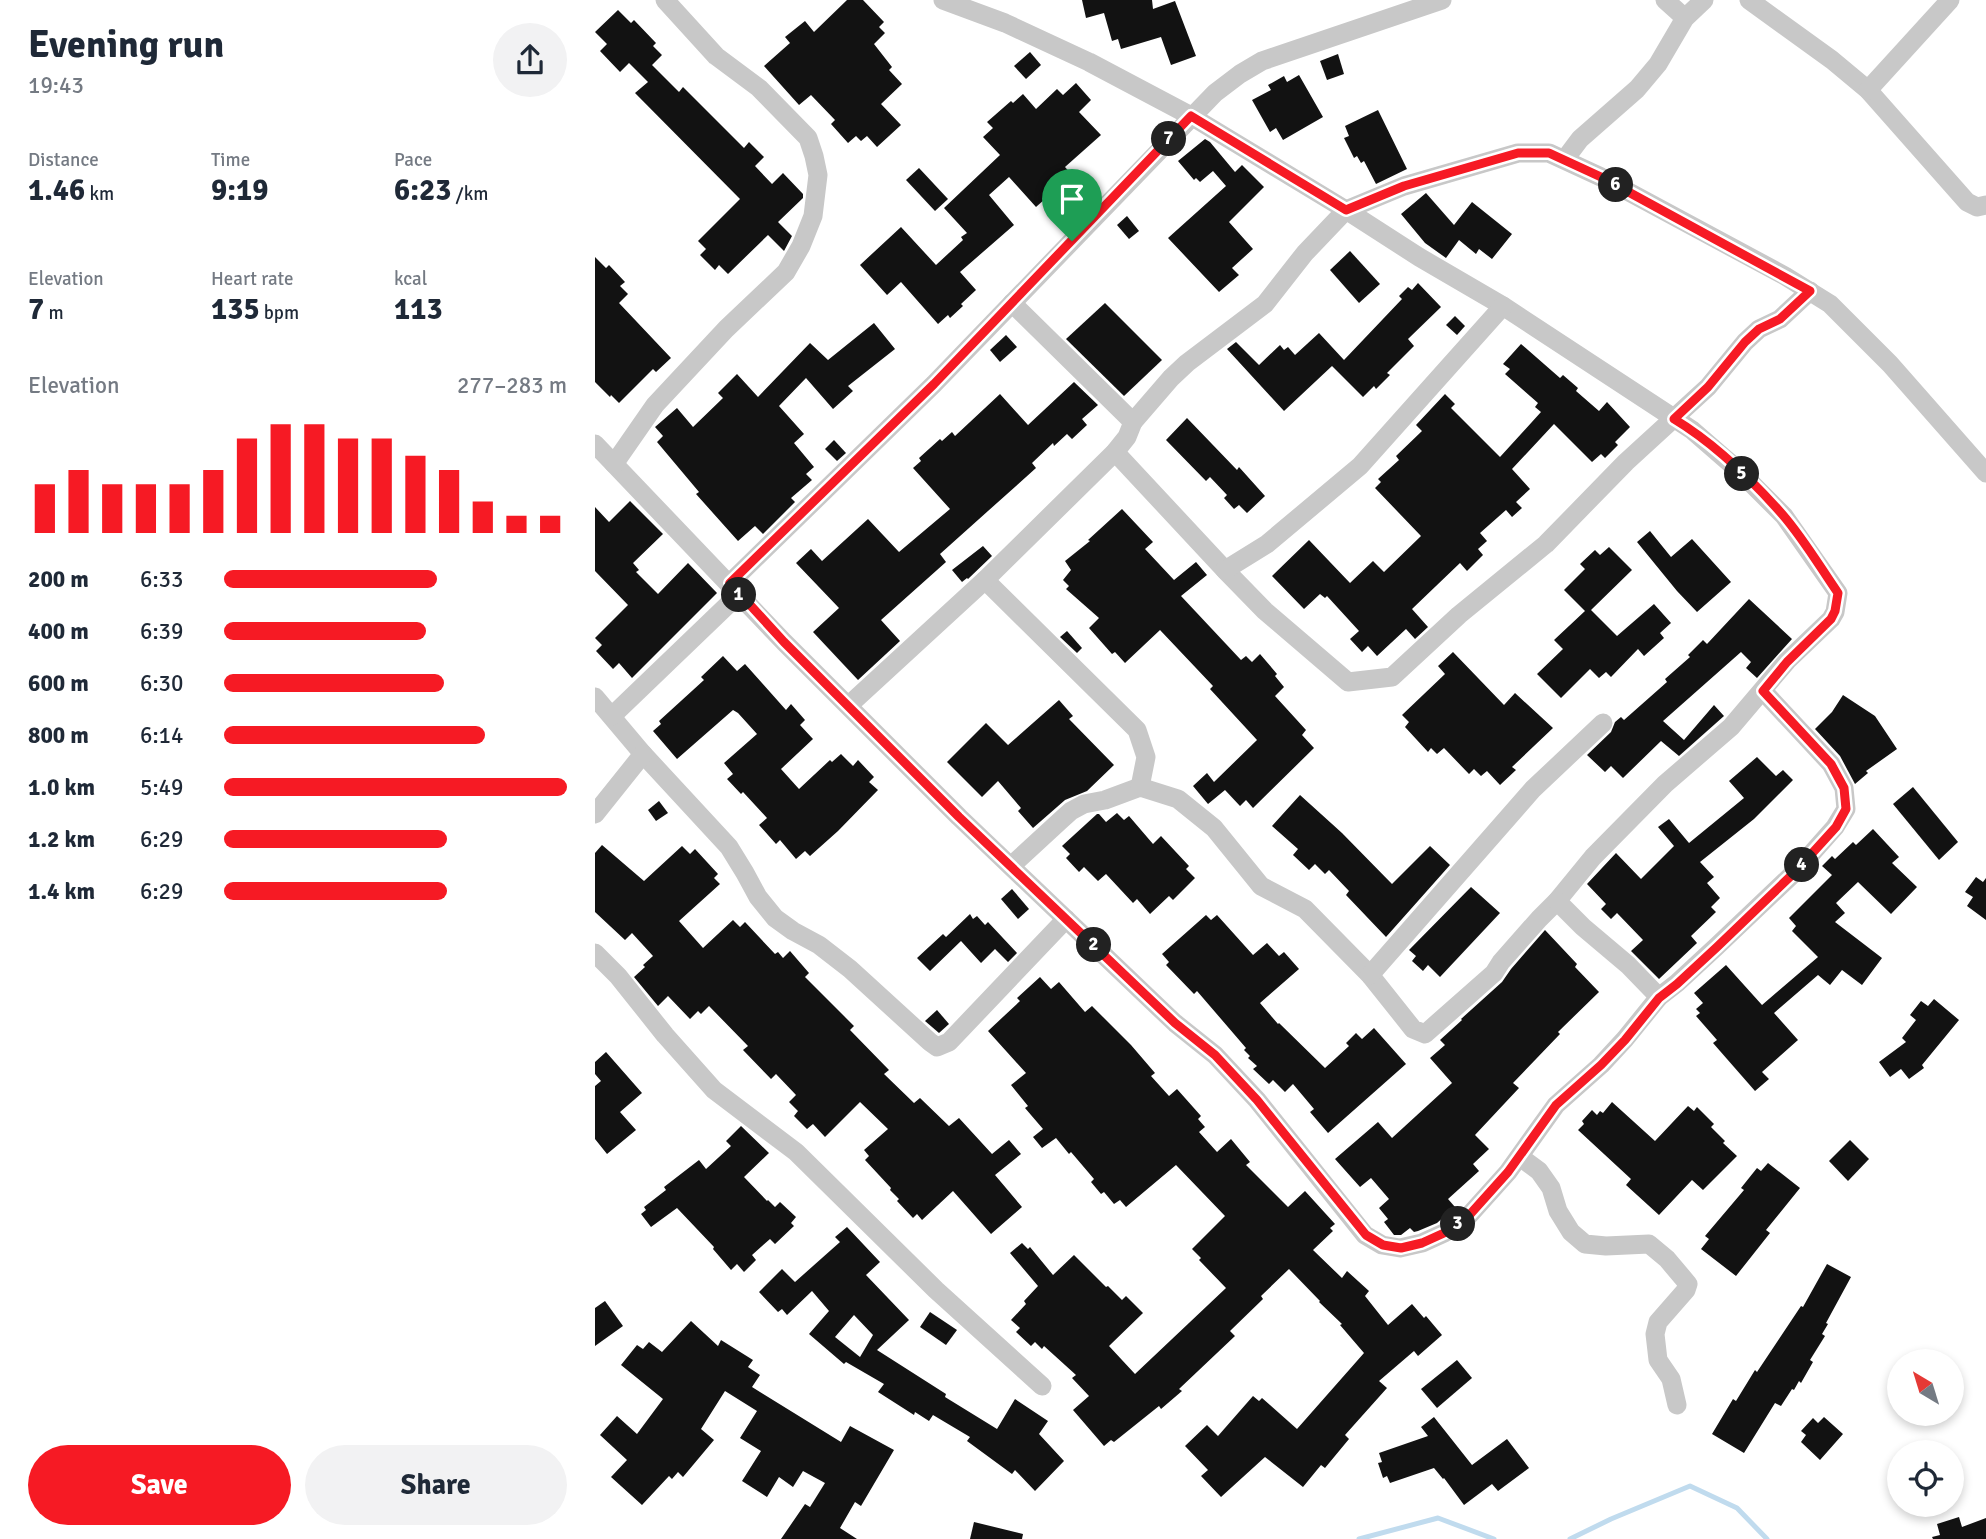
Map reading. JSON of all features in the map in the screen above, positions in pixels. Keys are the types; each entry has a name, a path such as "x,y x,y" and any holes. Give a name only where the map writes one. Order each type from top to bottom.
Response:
{"street":[{"path":"614,464 655,405 726,329 786,272 813,216 818,175 808,138 759,88 716,56 665,0"},
{"path":"943,0 1005,23 1065,51 1191,116 1503,306 1692,430 1784,516 1838,593 1831,619 1787,662 1731,727 1665,784 1593,858 1494,973 1425,1034 1413,1029 1370,975 1305,909 1261,886 1209,823 1178,799 1140,787 1105,800 1084,804 1071,811 1011,866"},
{"path":"612,716 1215,93 1262,61 1442,0"},
{"path":"1665,0 1685,18"},
{"path":"1565,159 1587,132 1637,89 1658,64 1685,18 1704,0"},
{"path":"1749,0 1832,60 1868,90 1967,202 1977,207 1986,205"},
{"path":"1868,90 1950,0"},
{"path":"849,705 985,580 1115,452 1127,437 1133,422 1171,378 1265,304 1305,253 1346,210 1404,186 1518,153 1549,153 1565,159 1830,304 1890,364 1986,473"},
{"path":"1115,452 1265,611 1348,682 1392,677 1459,615 1546,544 1626,462 1708,387 1745,342 1759,329 1780,319 1810,291"},
{"path":"1012,303 1133,422"},
{"path":"1225,570 1267,544 1360,466 1503,306"},
{"path":"595,444 959,817 1175,1023 1215,1055 1257,1100 1366,1235 1383,1245 1401,1248 1422,1243 1464,1221 1520,1157 1556,1105 1601,1065 1659,998 1796,871 1836,827 1846,809 1844,788 1831,764 1763,691"},
{"path":"985,580 1137,730 1146,757 1140,787"},
{"path":"595,697 643,754 729,847 758,897 775,918 819,945 850,969 937,1046 949,1042 1066,919"},
{"path":"1370,975 1533,789 1603,723"},
{"path":"595,814 643,754"},
{"path":"1557,901 1628,965 1659,998"},
{"path":"595,953 618,976 714,1090 796,1152 936,1290 1042,1386"},
{"path":"1520,1157 1539,1171 1551,1188 1558,1211 1571,1232 1585,1244 1649,1244 1667,1259 1688,1284 1686,1290 1658,1322 1655,1334 1658,1360 1671,1379 1677,1405"}],"building":[{"path":"847,0 863,0 884,22 879,27 885,33 874,44 892,67 889,70 902,84 881,104 901,125 877,147 867,136 861,141 856,136 848,143 831,124 835,120 811,95 799,105 764,66 790,43 785,37 805,21 814,32"},
{"path":"1082,0 1152,0 1153,9 1175,1 1196,56 1171,65 1161,37 1121,49 1118,39 1112,41 1104,13 1086,18"},
{"path":"618,10 631,23 634,20 656,43 653,46 662,55 652,65 679,92 683,87 744,148 749,142 764,157 755,166 772,184 783,173 803,194 803,198 778,222 792,236 784,251 768,235 728,274 719,265 715,270 700,255 706,249 698,241 740,199 635,93 648,82 629,63 620,72 600,51 607,44 595,32"},
{"path":"1030,52 1041,65 1026,79 1014,66"},
{"path":"1338,54 1344,74 1327,80 1320,61"},
{"path":"1299,75 1323,117 1283,140 1276,128 1270,132 1252,100 1271,90 1268,85 1284,76 1287,82"},
{"path":"1076,83 1091,100 1079,112 1101,135 1065,167 1072,175 1036,207 1009,177 989,195 1014,225 960,272 976,290 961,304 963,306 950,318 948,315 938,324 901,282 887,295 860,265 901,227 936,265 963,240 961,237 967,233 944,208 1000,155 983,137 993,128 987,122 1023,94 1036,109 1057,89 1063,95"},
{"path":"1378,110 1407,169 1376,184 1364,161 1361,163 1357,156 1354,158 1344,138 1349,136 1345,126"},
{"path":"1205,139 1235,172 1242,165 1264,187 1229,222 1253,249 1232,268 1239,275 1219,292 1168,238 1226,186 1213,171 1200,182 1196,178 1194,180 1178,161"},
{"path":"919,168 948,199 935,211 906,180"},
{"path":"1426,193 1454,225 1472,202 1512,234 1492,259 1479,249 1476,254 1459,240 1446,258 1425,243 1401,214"},
{"path":"1127,216 1139,231 1129,239 1117,225"},
{"path":"1350,251 1380,284 1359,303 1330,270"},
{"path":"595,257 606,268 609,265 625,282 620,286 628,294 619,303 671,358 656,372 653,369 619,403 595,382"},
{"path":"1418,283 1441,307 1408,339 1414,346 1387,373 1390,375 1363,397 1332,366 1284,411 1227,349 1236,342 1259,365 1280,345 1284,350 1288,347 1295,355 1319,333 1344,360 1402,299 1399,296 1408,287 1412,290"},
{"path":"1105,303 1162,360 1124,396 1066,339"},
{"path":"1455,316 1465,326 1457,335 1446,325"},
{"path":"874,323 895,349 848,386 853,391 833,409 806,378 779,406 804,434 794,443 814,467 806,474 812,480 791,498 795,502 763,534 755,526 738,541 696,494 699,492 657,442 663,436 655,427 677,408 693,427 723,398 718,393 737,374 758,397 810,343 828,360"},
{"path":"1006,335 1017,347 1000,362 990,350"},
{"path":"1521,344 1560,378 1563,375 1578,388 1576,391 1599,411 1607,402 1630,427 1615,442 1618,445 1605,458 1601,454 1592,462 1554,424 1512,469 1530,489 1516,502 1522,508 1512,517 1506,510 1480,533 1487,541 1478,549 1483,555 1467,571 1460,563 1412,609 1428,627 1415,639 1406,629 1377,656 1368,646 1362,652 1350,639 1359,631 1327,596 1325,598 1320,594 1304,609 1272,576 1309,540 1350,583 1373,561 1384,572 1421,536 1375,488 1381,482 1378,479 1399,460 1396,456 1422,431 1416,425 1445,394 1455,404 1451,408 1500,457 1541,412 1535,407 1538,403 1505,374 1510,369 1503,364"},
{"path":"1074,382 1098,405 1082,419 1087,425 1072,439 1067,434 1054,446 1053,443 1032,463 1036,468 940,554 946,562 881,620 900,641 858,680 813,632 839,608 796,563 811,549 822,561 868,519 899,552 950,509 913,468 921,461 919,458 940,439 942,441 952,432 955,436 1000,394 1028,425"},
{"path":"1187,418 1237,470 1239,467 1265,496 1247,513 1239,505 1234,509 1224,498 1227,495 1210,477 1206,481 1166,440"},
{"path":"834,440 846,453 837,461 825,449"},
{"path":"630,501 663,534 633,563 639,570 636,572 658,594 688,563 717,593 632,678 619,663 613,669 596,651 602,645 595,638 628,605 595,571 595,507 609,522"},
{"path":"1122,509 1153,542 1145,549 1174,580 1196,562 1207,575 1181,596 1241,660 1246,656 1252,662 1260,654 1284,687 1275,696 1306,730 1302,735 1314,748 1253,808 1246,800 1240,806 1225,790 1208,804 1193,786 1207,773 1214,782 1257,740 1210,689 1213,686 1160,630 1125,663 1115,652 1112,654 1089,628 1099,618 1066,589 1069,586 1063,580 1071,570 1065,561"},
{"path":"1650,531 1671,557 1692,539 1731,582 1697,612 1637,542"},
{"path":"983,546 992,556 962,582 952,570"},
{"path":"1609,547 1632,570 1591,610 1617,636 1654,604 1671,623 1660,633 1664,638 1644,656 1638,649 1611,677 1606,672 1599,678 1590,669 1561,698 1537,674 1563,649 1554,640 1585,611 1564,590 1585,569 1580,564 1595,550 1600,555"},
{"path":"1749,599 1792,639 1757,678 1746,668 1751,662 1741,652 1663,721 1684,740 1714,705 1724,716 1679,756 1661,741 1623,778 1611,766 1605,772 1587,755 1611,732 1615,722 1621,717 1624,720 1667,682 1665,679 1690,657 1688,655 1703,640 1707,644"},
{"path":"1067,631 1082,648 1077,653 1060,637"},
{"path":"1453,652 1504,705 1515,693 1553,728 1512,767 1516,770 1500,785 1487,771 1481,776 1474,769 1469,774 1444,748 1437,754 1431,748 1428,752 1405,727 1409,722 1402,715 1445,674 1438,666"},
{"path":"723,656 737,671 745,664 786,710 791,704 805,720 800,725 813,739 781,769 799,789 830,760 832,762 841,754 853,766 858,760 874,777 869,782 878,790 810,856 805,851 796,859 780,840 776,844 759,825 767,818 727,779 733,774 724,763 757,734 738,713 733,710 677,759 653,731 661,724 659,721 704,680 701,677"},
{"path":"1843,695 1875,716 1897,749 1866,771 1868,773 1855,784 1840,756 1815,729 1832,712"},
{"path":"1059,700 1073,716 1069,719 1114,765 1087,791 1065,800 1033,828 1018,811 1021,808 998,781 982,797 947,762 986,723 1008,745"},
{"path":"1757,757 1776,776 1783,770 1793,780 1754,819 1700,862 1714,877 1707,883 1720,898 1711,907 1716,912 1691,936 1697,943 1659,979 1631,951 1643,940 1617,913 1611,919 1601,909 1606,904 1587,884 1616,853 1641,879 1674,846 1658,827 1669,819 1689,843 1744,798 1729,781"},
{"path":"1913,787 1958,842 1939,860 1893,804"},
{"path":"1300,795 1392,884 1430,846 1450,865 1386,937 1346,895 1349,891 1329,870 1325,874 1315,864 1309,870 1293,855 1298,849 1272,826"},
{"path":"659,801 668,813 656,821 648,810"},
{"path":"1117,813 1124,820 1129,816 1153,844 1161,836 1189,866 1186,869 1195,878 1173,900 1169,896 1150,914 1137,899 1133,903 1106,874 1098,881 1084,867 1079,872 1066,858 1070,854 1062,846 1097,814 1106,822"},
{"path":"1873,829 1899,857 1892,863 1917,887 1891,914 1858,882 1836,903 1845,913 1835,922 1882,958 1862,985 1842,970 1830,985 1818,975 1774,1013 1798,1040 1762,1072 1769,1079 1755,1091 1713,1043 1717,1040 1696,1016 1700,1013 1696,1009 1703,1003 1694,993 1726,965 1762,1005 1818,957 1792,931 1796,926 1789,918 1832,875 1822,866 1832,856 1835,859 1853,842 1856,845"},
{"path":"602,845 644,881 682,846 690,854 695,849 718,874 714,878 720,884 679,921 703,948 733,920 740,927 745,922 775,954 778,952 783,958 790,951 809,973 805,977 854,1026 850,1030 889,1070 884,1074 914,1103 920,1098 949,1126 959,1118 992,1154 1009,1140 1021,1154 995,1175 1022,1207 991,1234 953,1191 922,1220 917,1214 913,1218 897,1201 899,1199 891,1188 865,1160 869,1156 864,1150 888,1129 860,1102 825,1137 813,1124 807,1129 794,1116 798,1111 789,1102 796,1095 776,1074 771,1079 743,1050 748,1046 709,1006 690,1019 668,996 658,1006 634,977 653,956 632,933 625,940 595,912 595,853"},
{"path":"1976,877 1983,882 1986,878 1986,920 1967,906 1973,897 1965,892"},
{"path":"1471,887 1500,913 1440,977 1428,965 1423,971 1412,961 1416,956 1409,950"},
{"path":"1012,889 1029,909 1018,919 1001,899"},
{"path":"970,914 973,919 977,916 985,925 988,922 1017,953 1008,962 995,949 981,963 961,941 930,971 917,958 943,934 946,937"},
{"path":"1206,915 1211,920 1217,915 1253,955 1267,943 1279,956 1284,952 1299,969 1260,1003 1278,1024 1325,1068 1349,1046 1346,1043 1356,1033 1362,1039 1374,1028 1406,1064 1328,1133 1310,1112 1314,1109 1293,1084 1285,1092 1273,1080 1269,1084 1253,1069 1257,1066 1248,1058 1250,1056 1244,1050 1246,1048 1197,991 1194,994 1166,965 1169,962 1162,954"},
{"path":"1545,930 1599,992 1558,1032 1560,1034 1513,1083 1519,1088 1475,1135 1489,1149 1473,1164 1479,1171 1448,1199 1455,1207 1437,1223 1418,1231 1414,1232 1410,1228 1401,1235 1394,1235 1384,1222 1388,1219 1379,1208 1389,1199 1371,1178 1360,1187 1335,1159 1378,1122 1392,1138 1452,1083 1430,1058 1445,1045 1440,1040 1502,982"},
{"path":"1040,977 1051,989 1059,982 1085,1012 1092,1006 1155,1073 1151,1076 1169,1096 1177,1089 1201,1116 1198,1119 1205,1127 1199,1132 1217,1152 1231,1139 1250,1162 1246,1165 1288,1207 1305,1191 1335,1224 1330,1228 1333,1231 1313,1250 1342,1278 1347,1271 1369,1291 1365,1296 1388,1325 1412,1304 1442,1335 1418,1356 1414,1351 1379,1381 1387,1388 1345,1435 1349,1439 1325,1468 1321,1465 1303,1487 1265,1457 1221,1497 1201,1476 1208,1470 1185,1446 1207,1425 1218,1436 1253,1396 1259,1401 1262,1398 1297,1429 1364,1353 1340,1325 1342,1324 1289,1269 1230,1331 1235,1336 1179,1389 1182,1391 1161,1409 1159,1406 1114,1442 1111,1440 1104,1446 1073,1410 1089,1396 1072,1378 1076,1375 1044,1346 1042,1349 1035,1342 1031,1346 1016,1332 1020,1328 1011,1320 1038,1286 1010,1253 1022,1243 1028,1249 1030,1247 1053,1275 1074,1255 1106,1287 1122,1300 1126,1296 1143,1313 1109,1346 1135,1374 1226,1288 1192,1249 1225,1216 1176,1165 1126,1207 1120,1200 1114,1204 1104,1192 1101,1194 1091,1182 1094,1179 1056,1138 1042,1148 1033,1137 1043,1129 1025,1108 1028,1106 1011,1085 1026,1073 988,1031 1020,1001 1017,998"},
{"path":"1934,999 1959,1020 1922,1065 1924,1068 1909,1079 1901,1069 1890,1077 1879,1062 1906,1042 1902,1038 1916,1020 1910,1015 1921,1001 1928,1006"},
{"path":"937,1010 949,1024 939,1033 925,1021"},
{"path":"606,1052 642,1093 620,1112 636,1130 607,1154 595,1139 595,1086 601,1081 595,1074 595,1062"},
{"path":"1612,1102 1655,1141 1688,1106 1694,1111 1697,1107 1714,1124 1711,1127 1725,1141 1723,1143 1737,1156 1703,1190 1692,1180 1659,1215 1626,1185 1631,1179 1578,1130 1592,1110 1597,1115 1600,1111 1603,1113"},
{"path":"741,1126 769,1153 744,1177 767,1201 775,1207 780,1202 796,1217 791,1223 794,1226 775,1244 770,1239 752,1255 756,1260 744,1272 737,1264 731,1270 714,1247 677,1208 651,1227 641,1214 646,1210 644,1207 666,1190 664,1187 699,1160 706,1169 731,1146 726,1141"},
{"path":"1850,1140 1869,1159 1848,1181 1829,1161"},
{"path":"1768,1163 1800,1188 1766,1230 1770,1233 1736,1276 1701,1249 1709,1239 1705,1236 1744,1190 1741,1188 1757,1168 1761,1171"},
{"path":"847,1227 880,1262 866,1275 909,1320 877,1350 997,1429 1015,1399 1048,1421 1039,1434 1064,1461 1035,1491 1015,1470 1012,1474 967,1441 970,1437 933,1415 929,1421 915,1412 914,1415 878,1392 884,1384 846,1362 844,1364 809,1334 829,1311 812,1291 787,1315 782,1309 778,1312 759,1292 782,1269 795,1282 840,1242 835,1237","holes":["854,1315 873,1335 860,1357 835,1337"]},
{"path":"1827,1264 1851,1277 1826,1323 1828,1324 1822,1334 1825,1336 1810,1360 1813,1362 1801,1383 1799,1381 1794,1390 1792,1389 1781,1406 1775,1403 1744,1453 1712,1434 1733,1399 1736,1401 1755,1370 1757,1372 1801,1306 1803,1307"},
{"path":"605,1301 623,1326 595,1346 595,1308"},
{"path":"930,1312 957,1330 946,1345 920,1327"},
{"path":"691,1321 718,1346 721,1340 753,1360 748,1367 760,1375 752,1387 841,1442 850,1426 894,1450 861,1506 855,1502 840,1528 857,1539 781,1539 805,1504 810,1507 825,1483 803,1471 793,1487 779,1477 767,1497 742,1481 761,1451 740,1438 757,1411 725,1391 701,1429 714,1440 683,1477 678,1472 672,1479 669,1476 642,1505 611,1477 627,1460 600,1435 617,1416 637,1434 663,1399 621,1365 637,1345 643,1349 649,1342 662,1352"},
{"path":"1457,1360 1472,1378 1437,1408 1421,1389"},
{"path":"1434,1417 1472,1465 1507,1439 1529,1468 1498,1491 1492,1484 1464,1505 1434,1468 1390,1483 1387,1476 1383,1478 1378,1463 1382,1462 1379,1453 1428,1436 1421,1427"},
{"path":"1824,1417 1843,1434 1820,1460 1801,1442 1806,1435 1801,1431 1813,1418 1818,1423"},
{"path":"1959,1517 1962,1527 1986,1518 1986,1539 1933,1539 1932,1537 1940,1535 1937,1524"},
{"path":"974,1522 1023,1534 1022,1539 970,1539"}],"waterway":[{"path":"1570,1539 1690,1486 1737,1508 1767,1539"},
{"path":"1359,1539 1438,1518 1494,1539"}],"route":[{"path":"1191,116 1346,210 1404,186 1518,153 1549,153 1601,177 1810,291 1780,319 1759,329 1745,342 1708,387 1674,419 1692,430 1738,470 1784,516 1838,593 1831,619 1787,662 1763,691 1831,764 1844,788 1846,809 1836,827 1796,871 1659,998 1601,1065 1556,1105 1508,1172 1464,1221 1422,1243 1401,1248 1383,1245 1366,1235 1257,1100 1215,1055 1175,1023 959,817 738,595 730,583 934,384 1072,241 1191,116"}]}
